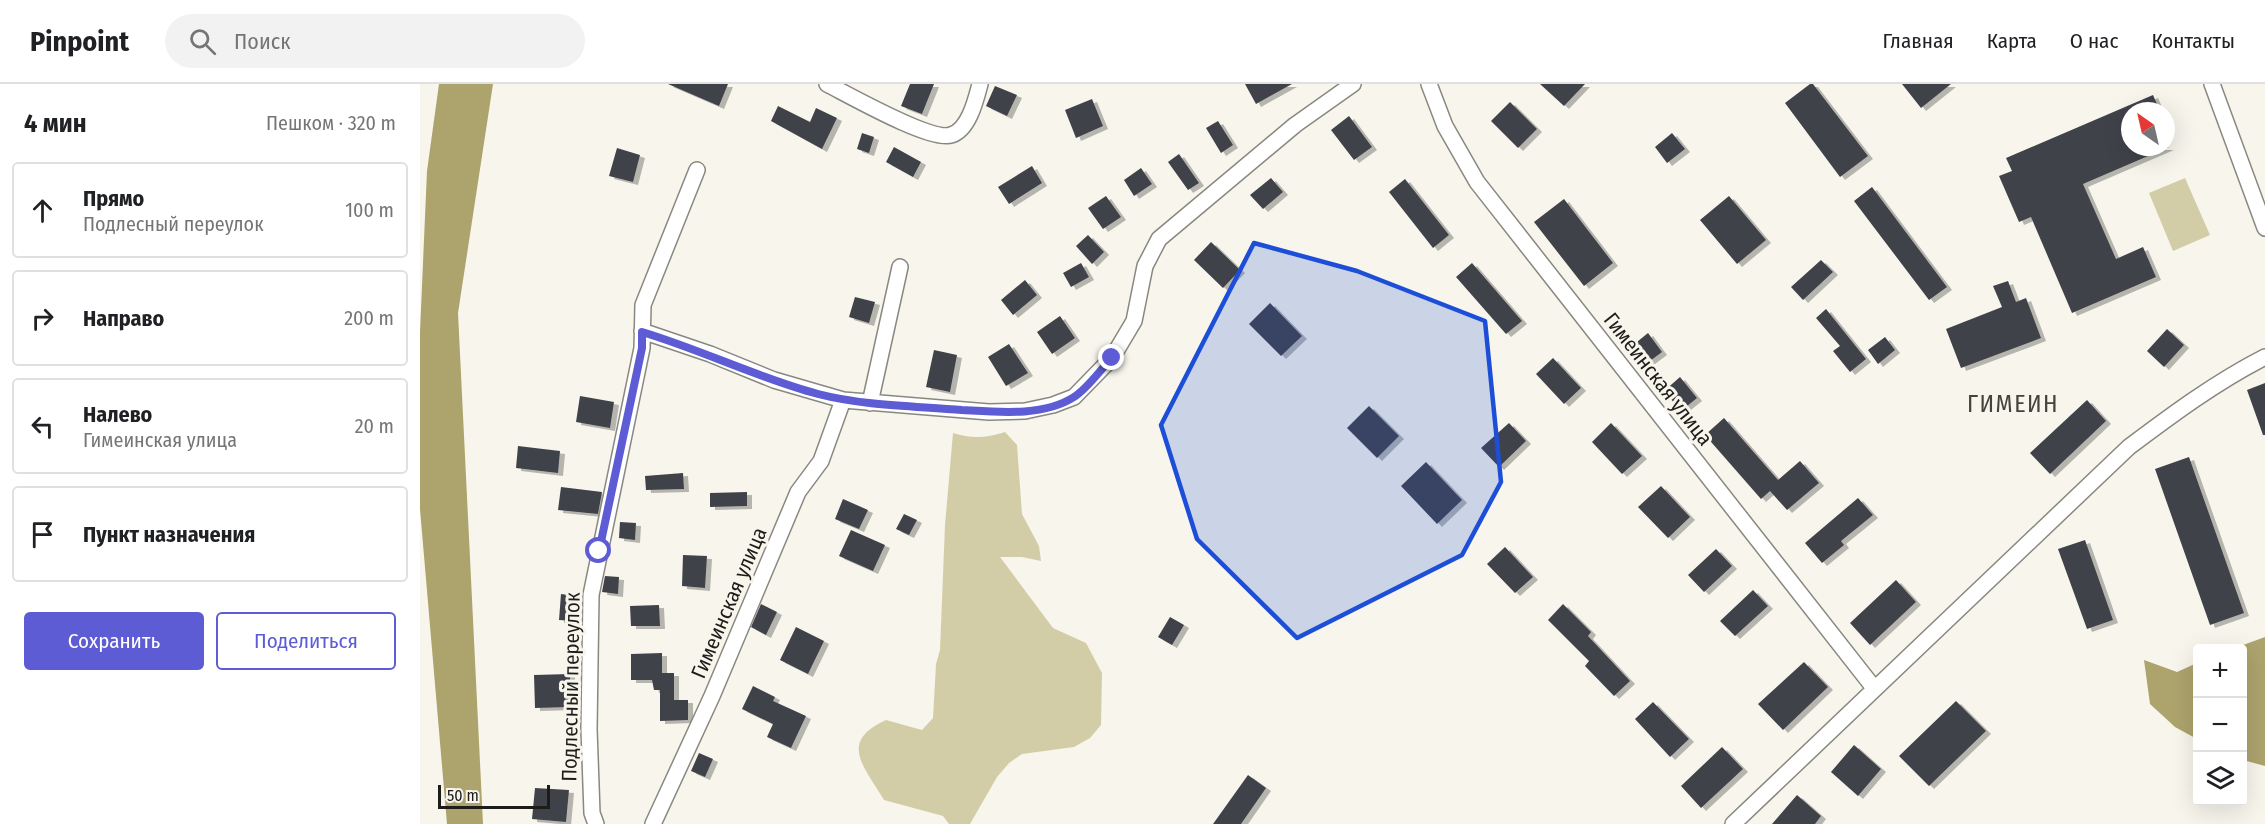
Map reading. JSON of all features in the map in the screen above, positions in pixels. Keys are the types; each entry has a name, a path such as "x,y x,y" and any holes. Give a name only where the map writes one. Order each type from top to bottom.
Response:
{"street":[{"path":"827,84 922,130 941,136 952,135 962,127 981,84"},
{"path":"642,332 710,354 774,380 843,400 870,404 1016,411 1053,405 1074,397 1112,358 1134,321 1145,266 1159,239 1295,125 1353,84"},
{"name":"Гимеинская улица","path":"1430,84 1445,126 1477,182 1874,688"},
{"path":"2212,84 2265,228"},
{"name":"Подлесный переулок","path":"596,824 592,813 589,729 591,595 642,348 643,305 697,170"},
{"path":"870,404 900,267"},
{"path":"1733,824 2129,447 2191,401 2265,357"},
{"name":"Гимеинская улица","path":"653,824 712,696 798,492 821,461 843,400"}],"highlighted area":[{"path":"1254,243 1357,271 1485,321 1501,482 1462,555 1297,638 1197,539 1161,425"}],"shaded area":[{"path":"439,84 493,84 458,313 483,824 447,824 420,509 420,332 427,171"},
{"path":"2185,178 2210,235 2173,251 2149,193"},
{"path":"1005,432 1017,445 1022,514 1039,546 1041,561 1022,557 1000,557 1053,628 1086,643 1102,673 1101,725 1090,738 1074,747 1022,754 1009,763 997,777 970,824 949,824 943,816 884,800 863,766 859,746 871,728 886,720 922,730 933,718 936,664 940,650 945,525 953,433 979,437"},
{"path":"2265,637 2265,766 2247,761 2246,644"},
{"path":"2144,660 2177,672 2193,665 2193,737 2175,727 2150,704"}],"building":[{"path":"668,84 728,84 719,106"},
{"path":"910,84 934,84 922,114 901,106"},
{"path":"1245,84 1292,84 1256,104"},
{"path":"1540,84 1585,84 1564,106"},
{"path":"1813,84 1868,156 1840,177 1785,103"},
{"path":"1902,84 1951,84 1921,108"},
{"path":"995,86 1017,95 1007,116 986,106"},
{"path":"2153,95 2156,102 2137,102"},
{"path":"1092,99 1103,126 1076,138 1065,110"},
{"path":"1510,102 1537,129 1518,148 1491,121"},
{"path":"778,106 810,122 816,108 837,118 822,149 771,121"},
{"path":"2121,109 2121,156 2148,156 2083,184 2116,259 2143,247 2156,277 2072,313 2031,217 2019,222 1999,176 2012,171 2006,158"},
{"path":"1349,116 1372,147 1354,160 1331,130"},
{"path":"1218,121 1233,145 1221,153 1206,128"},
{"path":"862,133 874,137 869,153 857,149"},
{"path":"1672,133 1685,149 1667,163 1655,147"},
{"path":"894,147 921,162 913,177 886,162"},
{"path":"617,148 640,155 633,182 609,176"},
{"path":"1179,154 1199,183 1188,190 1168,162"},
{"path":"1032,166 1042,183 1009,204 998,187"},
{"path":"1141,168 1152,184 1134,196 1124,180"},
{"path":"1271,178 1283,192 1263,209 1250,195"},
{"path":"1405,179 1449,235 1433,248 1389,192"},
{"path":"1872,187 1947,287 1929,300 1854,201"},
{"path":"1106,196 1121,217 1103,229 1088,208"},
{"path":"1729,196 1766,240 1737,264 1700,220"},
{"path":"1564,199 1613,263 1584,286 1534,222"},
{"path":"1088,235 1104,252 1092,264 1076,246"},
{"path":"1211,242 1240,270 1223,288 1194,260"},
{"path":"1821,260 1833,272 1803,300 1791,287"},
{"path":"1081,263 1089,277 1071,287 1063,273"},
{"path":"1472,263 1522,321 1506,334 1456,277"},
{"path":"1025,280 1037,295 1013,315 1001,300"},
{"path":"2008,281 2016,302 2026,298 2041,338 1961,368 1946,329 2002,307 1993,286"},
{"path":"855,297 875,302 869,323 849,317"},
{"path":"1270,303 1302,336 1281,356 1249,324"},
{"path":"1826,309 1866,359 1850,372 1833,351 1840,346 1816,318"},
{"path":"1060,316 1075,338 1052,354 1037,332"},
{"path":"2167,329 2184,345 2164,367 2147,351"},
{"path":"1648,333 1662,352 1646,364 1632,346"},
{"path":"1885,337 1895,350 1878,364 1868,350"},
{"path":"1009,344 1028,373 1006,386 988,357"},
{"path":"934,350 957,355 950,392 926,387"},
{"path":"1553,358 1581,388 1564,404 1536,374"},
{"path":"1680,377 1697,398 1681,411 1664,391"},
{"path":"2265,383 2265,435 2263,435 2247,390"},
{"path":"580,396 614,402 610,428 576,422"},
{"path":"2087,400 2106,421 2050,474 2030,453"},
{"path":"1369,406 1399,436 1377,458 1347,428"},
{"path":"1724,418 1778,480 1800,461 1819,483 1787,510 1770,491 1761,499 1705,435"},
{"path":"1509,423 1526,441 1499,467 1481,448"},
{"path":"1611,423 1642,456 1622,474 1592,442"},
{"path":"518,446 560,451 558,473 516,468"},
{"path":"2189,457 2244,613 2210,625 2155,469"},
{"path":"1426,462 1462,500 1437,524 1401,486"},
{"path":"683,473 684,489 646,490 645,476"},
{"path":"1661,486 1690,517 1668,538 1638,507"},
{"path":"561,487 602,492 598,514 558,510"},
{"path":"747,492 747,506 710,507 710,493"},
{"path":"1858,498 1873,515 1841,541 1844,545 1822,563 1805,543"},
{"path":"843,499 868,510 859,529 835,519"},
{"path":"904,514 917,520 909,535 896,529"},
{"path":"620,522 636,523 635,540 619,538"},
{"path":"851,530 885,545 873,571 839,556"},
{"path":"2085,540 2113,620 2087,629 2058,549"},
{"path":"1505,547 1533,577 1515,593 1487,564"},
{"path":"1716,549 1732,566 1704,592 1688,575"},
{"path":"683,555 707,556 705,588 682,586"},
{"path":"605,576 619,577 618,594 602,592"},
{"path":"1896,580 1916,602 1870,645 1850,623"},
{"path":"1753,590 1768,606 1735,636 1720,621"},
{"path":"561,594 576,596 574,621 559,620"},
{"path":"761,604 777,612 766,635 751,627"},
{"path":"1563,604 1591,632 1588,636 1630,681 1614,696 1585,666 1589,661 1548,620"},
{"path":"659,605 660,626 631,626 630,606"},
{"path":"1170,617 1184,625 1172,645 1158,637"},
{"path":"796,627 824,641 808,674 780,660"},
{"path":"662,653 662,673 674,673 674,700 688,700 688,720 660,721 660,690 654,690 652,680 631,680 631,654"},
{"path":"1804,662 1828,687 1783,730 1758,704"},
{"path":"570,674 570,707 535,708 534,675"},
{"path":"753,686 775,697 773,701 806,716 791,748 767,737 773,724 742,709"},
{"path":"1956,701 1986,731 1929,786 1899,756"},
{"path":"1653,702 1689,739 1670,757 1635,719"},
{"path":"1854,745 1881,769 1858,796 1831,772"},
{"path":"1722,747 1743,769 1701,808 1681,786"},
{"path":"699,753 713,759 705,777 691,771"},
{"path":"1248,775 1266,788 1241,824 1213,824"},
{"path":"535,788 569,790 566,822 532,819"},
{"path":"1797,795 1821,816 1815,824 1772,824"}],"district":[{"name":"ГИМЕИН","path":"2013,404"}],"route":[{"path":"599,551 642,348 642,332 710,354 799,389 843,400 989,412 1025,411 1053,405 1074,397 1112,358"}]}
